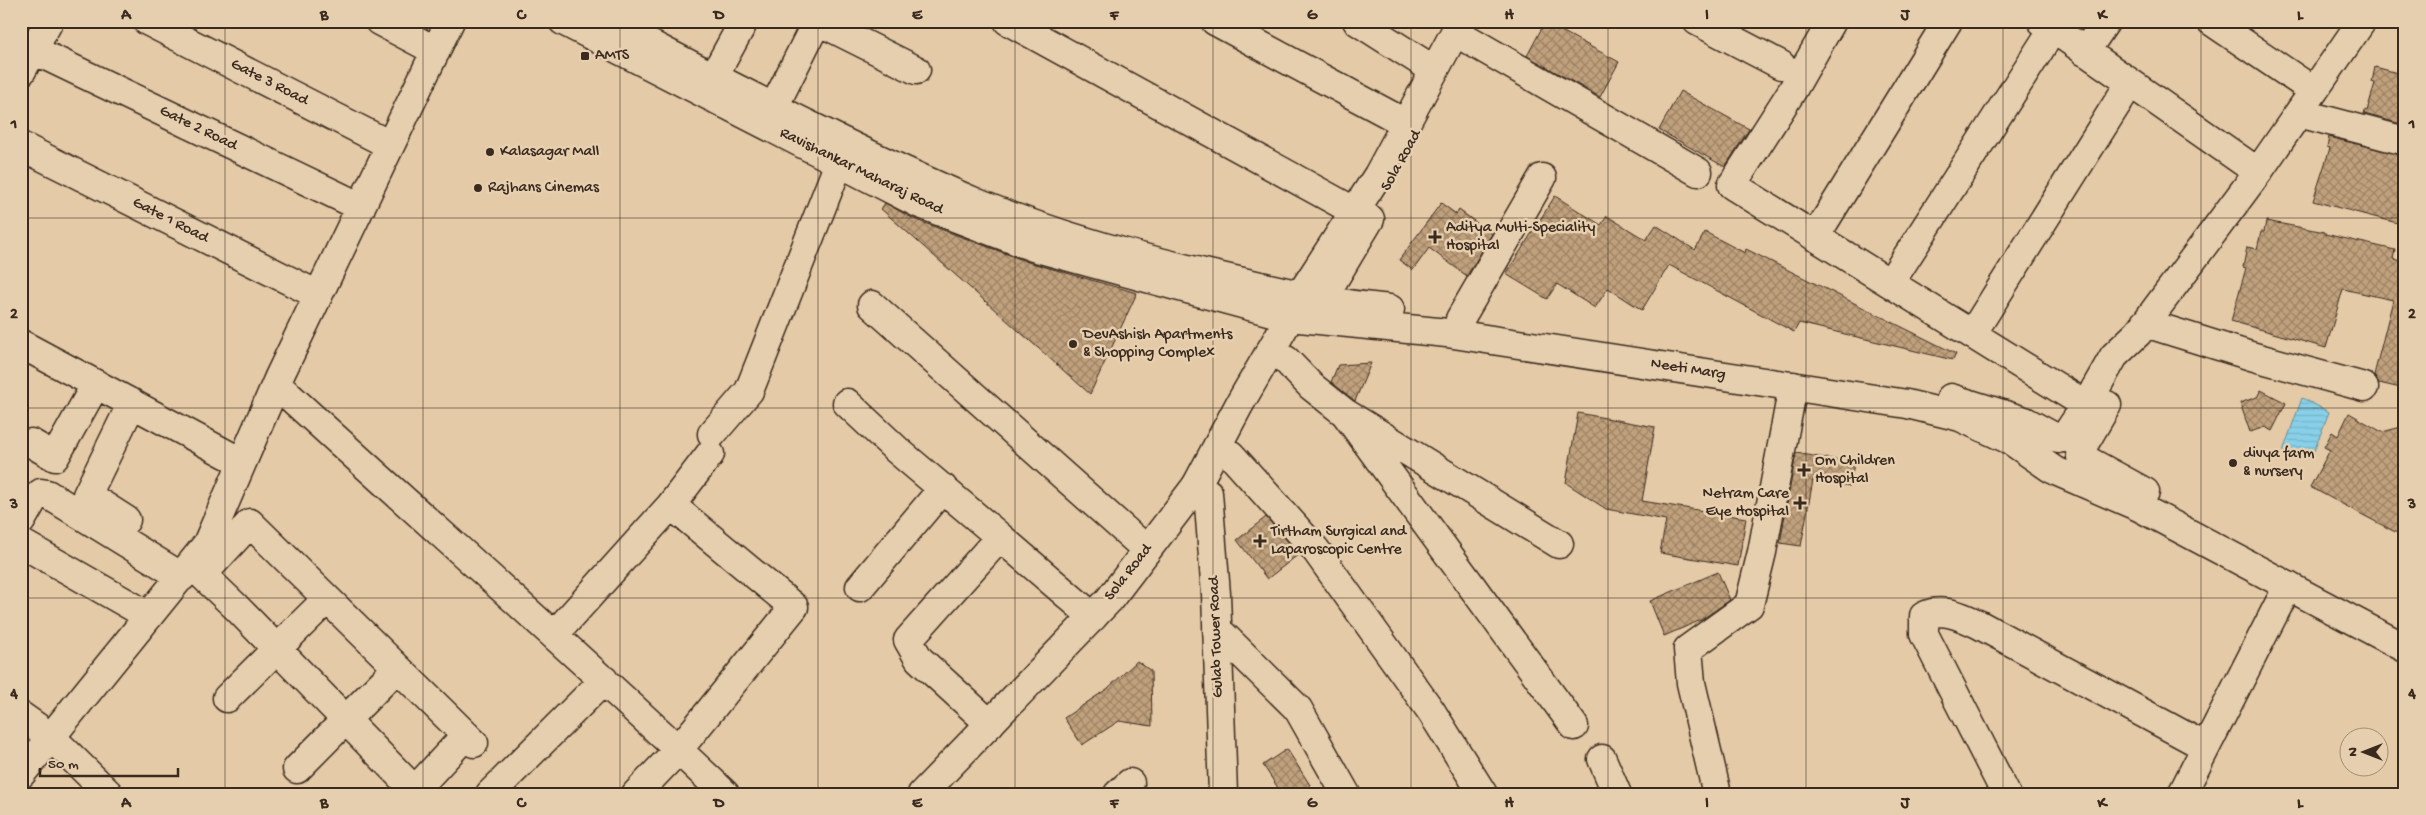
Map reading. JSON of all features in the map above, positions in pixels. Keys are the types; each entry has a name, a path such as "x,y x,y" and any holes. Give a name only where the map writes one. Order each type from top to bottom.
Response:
{"street":[{"path":"26,55 49,21"},
{"name":"Gate 3 Road","path":"147,21 390,145"},
{"path":"379,21 436,51"},
{"path":"192,572 276,384 450,21"},
{"name":"Ravishankar Maharaj Road","path":"563,21 920,204 1033,247 1306,308"},
{"name":"Ravishankar Maharaj Road","path":"605,21 774,108 978,203 1077,239 1163,263 1306,308"},
{"path":"714,76 744,21"},
{"path":"774,108 818,21 916,70"},
{"path":"1008,21 1354,211"},
{"path":"1214,21 1406,123"},
{"path":"1357,21 1434,70"},
{"path":"1697,21 1780,65"},
{"path":"1832,21 1792,91 1732,185 2086,405"},
{"path":"1815,237 1948,21"},
{"path":"2086,52 2106,21"},
{"path":"2211,21 2306,102 2405,141"},
{"path":"2055,471 2064,473 2074,469 2070,446 2086,405 2114,356 2141,328 2258,172 2362,21"},
{"path":"1890,283 2047,25 2258,172"},
{"path":"1470,28 1698,172"},
{"name":"Sola Road","path":"945,794 1125,603 1197,498 1231,455 1286,360 1306,308 1354,211 1378,175 1434,70 1470,28"},
{"name":"Sola Road","path":"922,794 1109,600 1147,550 1197,498 1239,405 1306,308 1470,28"},
{"name":"Gate 2 Road","path":"26,55 361,207"},
{"path":"1972,334 2130,83"},
{"name":"Gate 1 Road","path":"21,146 318,295"},
{"path":"554,635 671,505 749,391 839,163"},
{"path":"1460,319 1542,178"},
{"path":"872,305 1147,550"},
{"path":"1306,308 1460,319 1927,392 1973,403 2025,421 2405,630"},
{"name":"Neeti Marg","path":"1306,308 1447,333 1907,404 1960,417 2010,440 2055,471 2140,507 2405,648"},
{"path":"2141,328 2364,386"},
{"path":"2070,446 2130,364 2141,328"},
{"path":"21,344 241,462"},
{"path":"1286,360 1311,386 1345,413 1559,544"},
{"path":"24,447 55,457 96,384"},
{"path":"276,384 604,680 725,794"},
{"path":"1717,794 1691,683 1688,649 1749,605 1762,552 1793,386"},
{"path":"126,520 87,495 132,403"},
{"path":"847,403 897,450 1093,617"},
{"path":"1345,413 1574,726"},
{"path":"1231,455 1315,549 1431,711 1483,794"},
{"path":"860,587 943,488"},
{"path":"21,521 33,500 41,493 47,494 192,572 277,649 416,792 470,739 396,669 250,523 192,572 149,616 21,774"},
{"path":"1197,498 1203,595 1210,794"},
{"name":"Gulab Tower Road","path":"1197,498 1217,629 1222,794"},
{"path":"636,794 678,749 794,607 671,505"},
{"path":"990,724 919,659 908,640 1000,538"},
{"path":"21,543 149,616"},
{"path":"2182,794 2288,586"},
{"path":"227,698 327,599"},
{"path":"2006,794 1924,634 1924,616 1932,612 1953,613 1978,624 2206,747"},
{"path":"1217,629 1298,709 1346,794"},
{"path":"297,769 396,669"},
{"path":"490,794 604,680"},
{"path":"21,716 51,737 109,794"},
{"path":"1602,759 1617,794"}],"water":[{"path":"2302,398 2329,412 2311,459 2283,451"}],"building":[{"path":"1545,22 1619,62 1600,97 1527,56"},
{"path":"2375,67 2405,75 2405,125 2364,114 2365,110 2367,111 2375,83 2372,82"},
{"path":"1680,91 1749,129 1725,167 1659,130"},
{"path":"2329,137 2405,156 2405,225 2313,201 2330,148 2327,147"},
{"path":"1555,196 1601,225 1607,216 1646,240 1656,225 1695,250 1705,232 1745,253 1746,249 1956,354 1953,360 1799,323 1794,332 1669,265 1642,310 1608,288 1595,308 1557,284 1547,299 1506,274"},
{"name":"DevAshish Apartments & Shopping Complex","path":"885,203 914,219 1028,262 1137,293 1090,394 881,209"},
{"path":"1441,203 1456,214 1459,210 1492,234 1467,276 1429,248 1413,270 1399,260"},
{"path":"2266,221 2325,232 2325,234 2395,250 2393,259 2405,262 2405,389 2379,383 2374,375 2393,300 2343,289 2326,348 2231,321 2246,268 2243,267 2247,247 2257,249"},
{"path":"1371,363 1355,401 1331,382 1338,365"},
{"path":"2261,390 2286,403 2272,431 2265,427 2250,432 2240,403 2257,397"},
{"path":"1578,413 1655,427 1642,501 1746,518 1738,566 1660,553 1666,520 1606,509 1566,483"},
{"path":"2349,413 2382,432 2405,426 2405,525 2399,534 2310,487 2330,450 2324,447 2332,432 2338,436"},
{"path":"1796,453 1854,463 1850,486 1813,480 1801,546 1780,543"},
{"path":"1266,517 1299,554 1267,579 1237,540"},
{"path":"1718,572 1730,600 1701,620 1664,636 1650,601"},
{"path":"1137,661 1151,671 1152,726 1119,721 1082,745 1064,718 1107,689"},
{"path":"1287,749 1310,785 1297,794 1282,794 1263,765"}],"place":[{"name":"AMTS","path":"585,56"},
{"name":"Kalasagar Mall","path":"490,152"},
{"name":"Rajhans Cinemas","path":"478,188"},
{"name":"Aditya Multi-Speciality Hospital","path":"1435,237"},
{"name":"DevAshish Apartments & Shopping Complex","path":"1073,344"},
{"name":"divya farm & nursery","path":"2233,463"},
{"name":"Om Children Hospital","path":"1804,470"},
{"name":"Netram Care Eye Hospital","path":"1800,503"},
{"name":"Tirtham Surgical and Laparoscopic Centre","path":"1260,541"}]}
